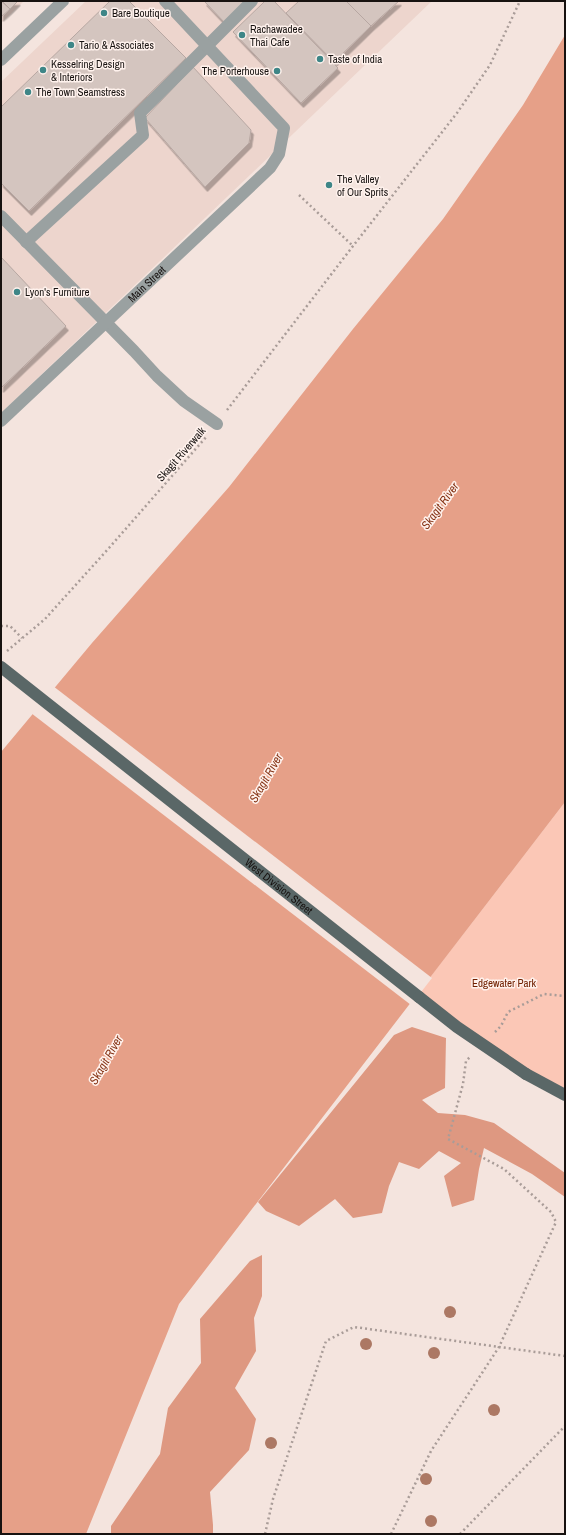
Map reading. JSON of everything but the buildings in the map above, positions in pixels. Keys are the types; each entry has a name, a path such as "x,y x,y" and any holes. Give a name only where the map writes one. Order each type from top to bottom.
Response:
{"main road":[{"name":"West Division Street","path":"1,667 456,1027 526,1074 565,1095"}],"street":[{"path":"1,60 63,1"},
{"path":"165,1 207,46"},
{"path":"26,242 143,135 140,113 252,1"},
{"name":"Main Street","path":"1,421 270,168 279,154 284,130 279,121 207,46"},
{"path":"1,216 157,376 184,401 217,424"}],"path":[{"name":"Skagit Riverwalk","path":"6,652 45,619 110,548 217,424 457,113 490,65 520,1"},
{"path":"299,195 353,246"},
{"path":"1,626 10,626 22,638"},
{"path":"491,1036 501,1026 508,1012 544,994 565,996"},
{"path":"391,1534 432,1451 499,1347 556,1222 551,1212 504,1169 448,1139 463,1084 466,1061 471,1056"},
{"path":"265,1534 273,1499 326,1341 354,1327 565,1356"},
{"path":"460,1534 565,1426"}],"shaded area":[{"path":"1,1 24,1 1,23"},
{"path":"86,1 432,1 1,413 1,82"},
{"path":"412,1027 446,1038 445,1088 422,1100 438,1113 465,1115 494,1123 565,1173 565,1197 532,1174 484,1148 474,1200 452,1207 444,1176 461,1163 439,1151 419,1169 399,1162 389,1186 382,1213 353,1218 335,1199 299,1226 266,1211 258,1202 394,1035"},
{"path":"262,1255 262,1296 254,1318 256,1351 235,1388 256,1419 249,1450 210,1492 213,1534 111,1534 111,1526 160,1454 168,1408 201,1363 200,1319 250,1261"}],"green space":[{"name":"Edgewater Park","path":"565,802 565,1090 553,1088 414,998"}],"water":[{"name":"Skagit River","path":"565,35 565,802 179,1304 86,1534 1,1534 1,752 92,643 229,487 353,329 443,219 523,105"}],"pier":[{"path":"53,686 432,978 411,1005 31,713"}],"place":[{"name":"Bare Boutique","path":"104,13"},
{"name":"Rachawadee Thai Cafe","path":"242,35"},
{"name":"Tario & Associates","path":"71,45"},
{"name":"Taste of India","path":"320,59"},
{"name":"Kesselring Design & Interiors","path":"43,70"},
{"name":"The Porterhouse","path":"277,71"},
{"name":"The Town Seamstress","path":"28,92"},
{"name":"The Valley of Our Sprits","path":"329,185"},
{"name":"Lyon's Furniture","path":"17,292"}]}
